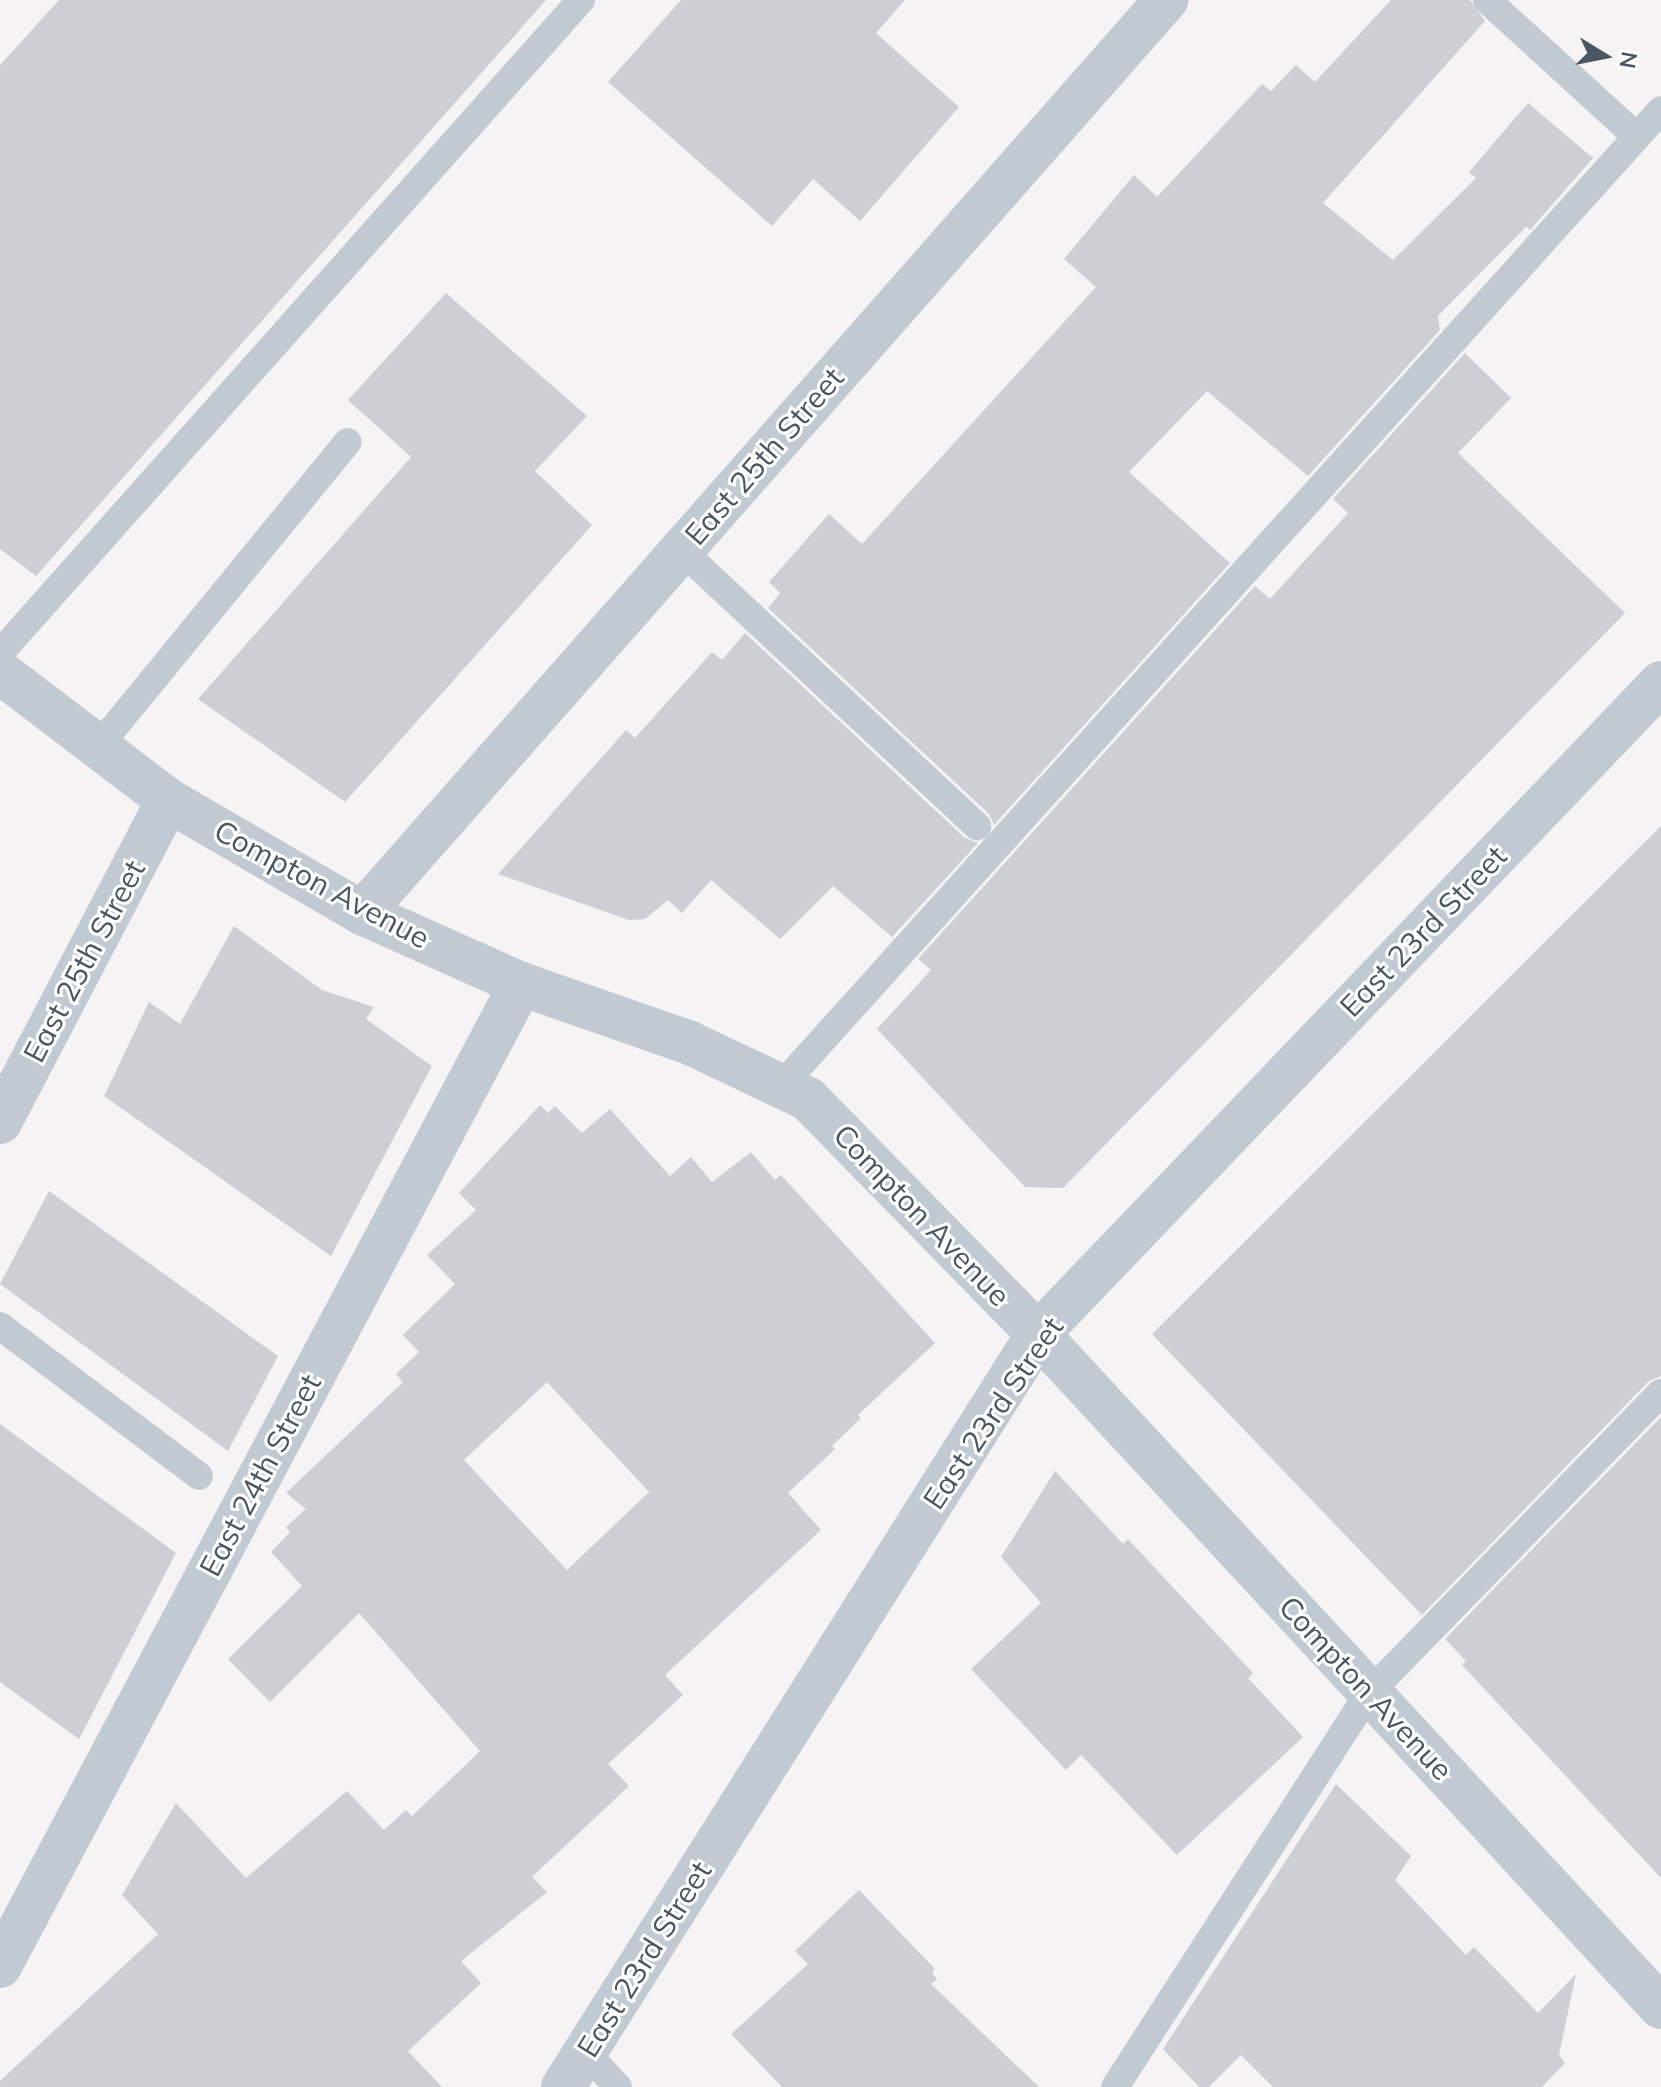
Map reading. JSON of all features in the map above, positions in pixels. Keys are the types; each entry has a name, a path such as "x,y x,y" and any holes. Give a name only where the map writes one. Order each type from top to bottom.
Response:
{"street":[{"name":"East 25th Street","path":"362,913 1166,0"},
{"name":"Compton Avenue","path":"0,672 168,800 362,913 521,984 690,1043 808,1099 1038,1334 1661,2007"},
{"name":"East 23rd Street","path":"574,2070 1038,1334 1661,683"},
{"name":"East 25th Street","path":"0,1122 168,800"},
{"name":"East 24th Street","path":"0,1966 521,984"}],"lane":[{"path":"0,653 581,0"},
{"path":"1487,0 1637,137"},
{"path":"781,1086 1661,110"},
{"path":"98,747 348,442"},
{"path":"681,550 977,826"},
{"path":"0,1326 199,1476"},
{"path":"1115,2087 1370,1692 1661,1393"},
{"path":"574,2070 618,2087"}],"building":[{"path":"59,0 546,0 36,576 0,549 0,65"},
{"path":"681,0 905,0 876,33 959,107 860,221 813,179 772,226 608,82"},
{"path":"1391,0 1470,0 1485,21 1323,203 1393,260 1476,178 1469,172 1528,103 1593,158 1530,230 1526,227 1438,316 1440,330 1308,476 1207,391 1129,472 1230,563 994,825 989,814 768,608 780,593 769,582 829,514 862,544 1096,287 1064,259 1134,175 1157,197 1262,84 1271,91 1296,65 1315,82"},
{"path":"446,293 587,416 535,471 592,525 345,802 198,699 411,457 348,400"},
{"path":"1465,353 1511,398 1458,453 1625,613 1063,1188 1025,1187 877,1029 931,970 918,959 1255,586 1270,599 1348,513 1333,499"},
{"path":"745,633 965,838 978,843 892,937 833,886 780,939 711,880 682,913 668,900 645,919 629,920 498,874 626,730 635,738 712,652 722,660"},
{"path":"1661,826 1661,1376 1649,1381 1422,1615 1152,1334"},
{"path":"234,926 322,990 374,1007 366,1019 432,1066 331,1256 104,1096 149,1002 180,1024"},
{"path":"540,1105 548,1113 555,1106 582,1133 610,1109 670,1176 691,1157 712,1182 751,1152 775,1180 781,1175 935,1343 858,1415 861,1418 832,1446 835,1449 788,1493 821,1530 665,1675 683,1695 608,1764 629,1786 532,1877 547,1892 461,1961 481,1983 408,2051 442,2087 0,2087 0,2081 158,1934 122,1895 176,1803 246,1878 347,1791 384,1830 406,1810 412,1816 480,1751 359,1613 270,1702 228,1659 302,1586 271,1552 290,1532 286,1527 306,1509 286,1493 403,1382 396,1374 419,1352 403,1335 455,1284 427,1255 476,1210 459,1193","holes":["547,1382 649,1492 567,1570 464,1460"]},
{"path":"49,1191 278,1356 228,1451 0,1284"},
{"path":"1661,1417 1661,1878 1462,1665 1466,1661 1445,1639"},
{"path":"0,1424 176,1553 79,1739 0,1682"},
{"path":"1055,1471 1123,1544 1128,1539 1253,1673 1248,1678 1303,1737 1177,1855 1081,1755 1066,1770 971,1669 1041,1603 1001,1557"},
{"path":"1336,1784 1411,1856 1395,1880 1466,1955 1474,1947 1538,2013 1576,1974 1559,2055 1565,2063 1542,2087 1273,2087 1241,2055 1209,2087 1199,2087 1163,2049"},
{"path":"859,1890 935,1969 932,1973 937,1979 931,1984 1039,2087 782,2087 731,2034 808,1964 795,1951"}]}
